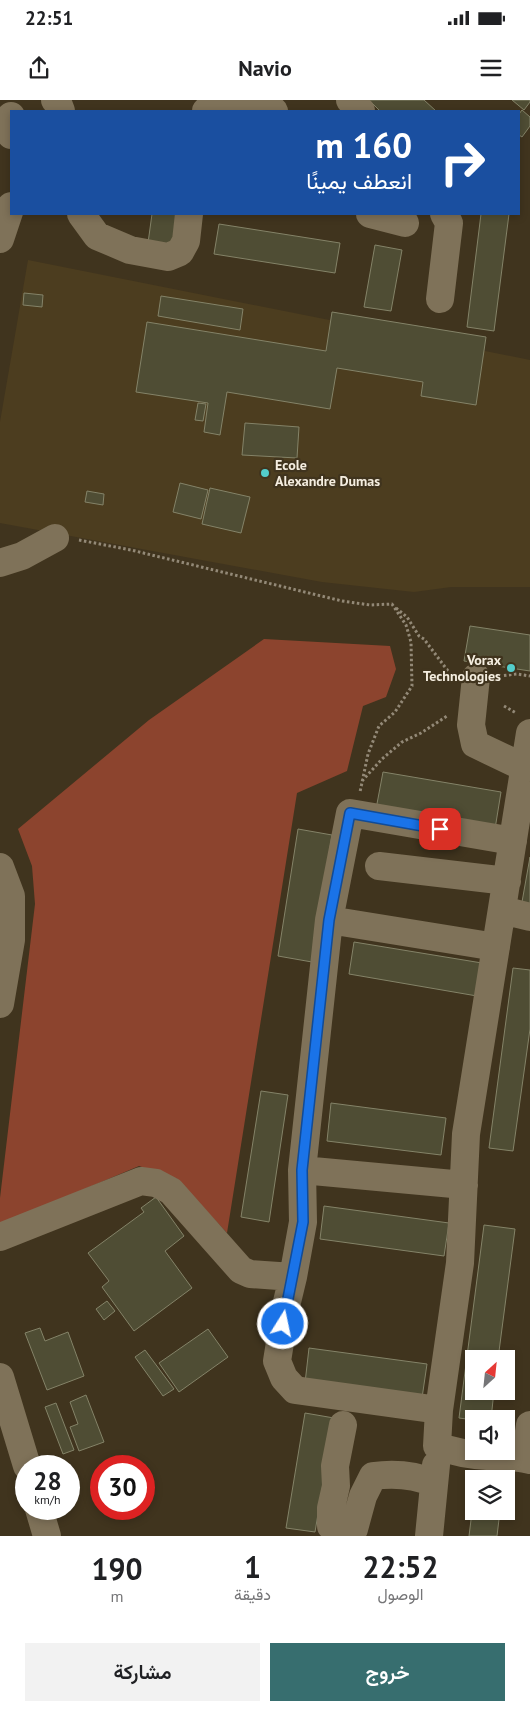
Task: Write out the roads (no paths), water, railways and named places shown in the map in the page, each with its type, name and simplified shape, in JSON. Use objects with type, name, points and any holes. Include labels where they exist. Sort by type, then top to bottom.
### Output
[{"type":"street","points":[[207,110],[217,100]]},
{"type":"street","points":[[226,100],[262,104],[272,110]]},
{"type":"street","points":[[350,100],[360,110]]},
{"type":"street","points":[[0,239],[10,209]]},
{"type":"street","points":[[82,215],[97,236],[130,250],[168,257],[180,252],[186,241],[189,215]]},
{"type":"street","points":[[374,215],[405,223]]},
{"type":"street","points":[[440,299],[449,223],[445,215]]},
{"type":"street","points":[[0,563],[22,556],[55,538]]},
{"type":"street","points":[[476,677],[471,725],[475,744],[525,768]]},
{"type":"street","points":[[443,1536],[445,1449],[439,1410],[460,1263],[466,1134],[525,768],[523,724]]},
{"type":"street","points":[[439,1410],[295,1390],[284,1378],[278,1361],[286,1306],[303,1222],[302,1170],[329,920],[350,813],[513,841]]},
{"type":"street","points":[[379,866],[507,881]]},
{"type":"street","points":[[0,867],[11,896],[11,940],[0,1004]]},
{"type":"street","points":[[502,910],[530,918]]},
{"type":"street","points":[[329,920],[496,947]]},
{"type":"street","points":[[302,1170],[464,1184]]},
{"type":"street","points":[[0,1238],[141,1181],[156,1183],[171,1191],[241,1270],[250,1274],[293,1277]]},
{"type":"street","points":[[0,1377],[23,1455]]},
{"type":"street","points":[[445,1449],[484,1456],[527,1459],[530,1425]]},
{"type":"street","points":[[343,1426],[335,1466],[336,1486],[331,1508],[331,1526],[339,1530],[354,1529],[362,1496],[373,1476],[391,1474],[404,1477],[420,1477],[434,1483]]},
{"type":"street","points":[[429,1536],[434,1483],[445,1449]]},
{"type":"street","points":[[42,1520],[47,1536]]},
{"type":"place","name":"Ecole Alexandre Dumas","points":[[265,473]]},
{"type":"place","name":"Vorax Technologies","points":[[511,668]]}]
